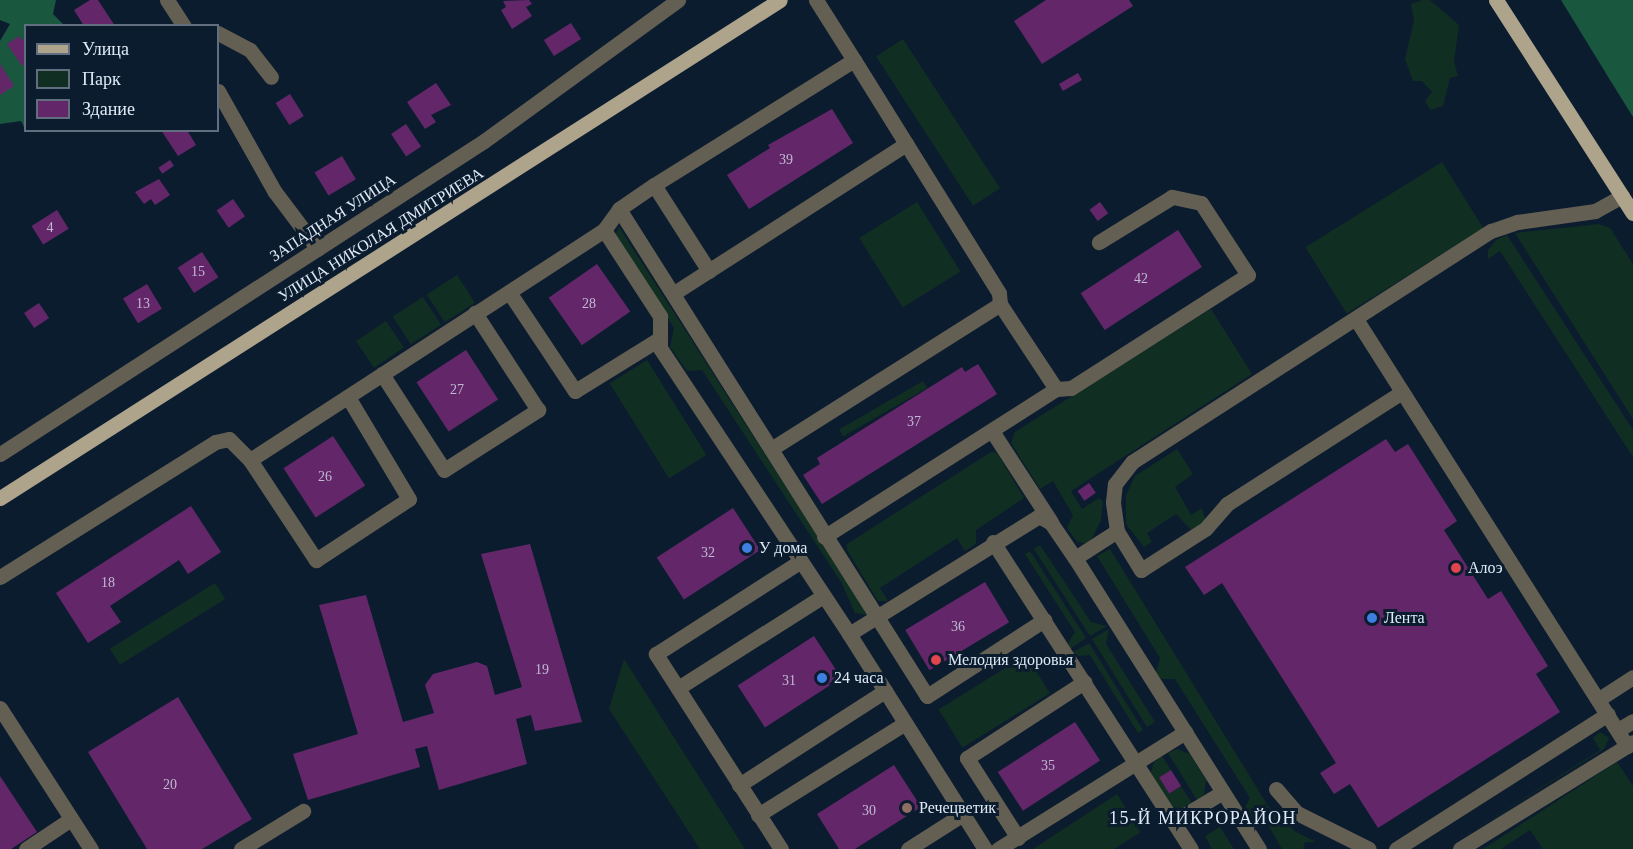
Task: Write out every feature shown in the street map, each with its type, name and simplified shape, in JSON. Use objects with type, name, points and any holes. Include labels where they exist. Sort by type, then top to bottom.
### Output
[{"type":"main road","name":"УЛИЦА НИКОЛАЯ ДМИТРИЕВА","points":[[0,498],[780,0]]},
{"type":"main road","points":[[1496,0],[1633,213]]},
{"type":"street","points":[[167,0],[183,24]]},
{"type":"street","name":"ЗАПАДНАЯ УЛИЦА","points":[[0,454],[484,141],[678,0]]},
{"type":"street","points":[[816,0],[999,293],[1000,304],[1056,389]]},
{"type":"street","points":[[219,34],[250,50],[271,77]]},
{"type":"street","points":[[250,460],[604,230],[620,210],[654,185],[854,60]]},
{"type":"street","points":[[219,93],[275,192],[318,249]]},
{"type":"street","points":[[674,293],[906,144]]},
{"type":"street","points":[[654,185],[709,271]]},
{"type":"street","points":[[1402,392],[1227,504],[1205,529],[1141,570],[1117,531],[1113,502],[1115,484],[1132,462],[1469,245],[1505,225],[1595,211],[1622,196]]},
{"type":"street","points":[[824,537],[1056,389],[1071,388],[1248,275],[1201,203],[1172,197],[1099,242]]},
{"type":"street","points":[[620,210],[674,293],[824,537],[927,696],[1044,621]]},
{"type":"street","points":[[604,230],[652,300],[660,316],[660,348],[849,634],[985,849]]},
{"type":"street","points":[[509,292],[575,391],[659,334]]},
{"type":"street","points":[[771,449],[1000,304]]},
{"type":"street","points":[[382,375],[444,470],[538,410],[475,313]]},
{"type":"street","points":[[1356,319],[1599,699],[1625,746],[1460,849]]},
{"type":"street","points":[[0,577],[215,442],[229,439],[250,460],[316,560],[409,499],[348,397]]},
{"type":"street","points":[[992,431],[1259,849]]},
{"type":"street","points":[[849,634],[1034,516],[1052,523]]},
{"type":"street","points":[[1075,558],[1117,531]]},
{"type":"street","points":[[993,542],[1191,849]]},
{"type":"street","points":[[781,849],[656,654],[801,561]]},
{"type":"street","points":[[678,688],[824,596]]},
{"type":"street","points":[[1599,699],[1633,677]]},
{"type":"street","points":[[1018,838],[967,758],[1084,682]]},
{"type":"street","points":[[739,785],[885,691]]},
{"type":"street","points":[[0,708],[91,849]]},
{"type":"street","points":[[1396,849],[1608,714]]},
{"type":"street","points":[[1618,730],[1633,721]]},
{"type":"street","points":[[758,815],[905,723]]},
{"type":"street","points":[[998,849],[1185,732]]},
{"type":"street","points":[[1276,789],[1297,813],[1369,849]]},
{"type":"street","points":[[1173,822],[1223,792]]},
{"type":"street","points":[[241,849],[303,811]]},
{"type":"street","points":[[908,849],[963,814]]},
{"type":"street","points":[[26,849],[71,819]]},
{"type":"green space","points":[[0,0],[56,0],[53,14],[63,24],[24,24],[24,127],[21,121],[0,124],[0,41],[10,24],[0,20]]},
{"type":"green space","points":[[1430,0],[1459,25],[1454,62],[1458,76],[1450,78],[1443,106],[1430,110],[1425,101],[1432,92],[1422,81],[1413,81],[1405,59],[1414,21],[1411,4]]},
{"type":"green space","points":[[1561,0],[1633,0],[1633,117],[1610,80]]},
{"type":"green space","points":[[903,39],[1000,188],[973,206],[876,56]]},
{"type":"green space","points":[[1442,162],[1483,228],[1347,313],[1305,247]]},
{"type":"green space","points":[[917,202],[960,272],[903,308],[859,238]]},
{"type":"green space","points":[[1599,224],[1610,228],[1633,264],[1633,419],[1515,233]]},
{"type":"green space","points":[[619,227],[868,615],[855,613],[841,582],[702,370],[687,371],[670,347],[674,328],[615,236]]},
{"type":"green space","points":[[1507,235],[1633,430],[1633,457],[1500,251],[1488,259],[1488,250],[1496,240]]},
{"type":"green space","points":[[457,275],[475,303],[445,322],[427,295]]},
{"type":"green space","points":[[423,297],[441,325],[411,344],[393,317]]},
{"type":"green space","points":[[1211,309],[1252,374],[1071,491],[1082,509],[1099,498],[1103,501],[1101,520],[1089,544],[1077,542],[1067,528],[1073,515],[1053,481],[1040,489],[1011,443],[1015,432]]},
{"type":"green space","points":[[386,321],[404,348],[374,368],[356,341]]},
{"type":"green space","points":[[647,360],[706,455],[669,478],[610,383]]},
{"type":"green space","points":[[923,381],[927,388],[843,436],[839,430]]},
{"type":"green space","points":[[1177,449],[1193,474],[1175,487],[1191,515],[1202,508],[1206,523],[1191,530],[1176,514],[1147,533],[1152,542],[1144,547],[1126,524],[1126,495],[1135,476]]},
{"type":"green space","points":[[991,452],[997,453],[1024,498],[976,530],[976,544],[965,551],[957,538],[880,588],[888,601],[878,601],[847,550],[847,544]]},
{"type":"green space","points":[[1040,545],[1091,622],[1107,626],[1090,636],[1034,549]]},
{"type":"green space","points":[[1110,549],[1268,806],[1296,832],[1316,842],[1305,842],[1303,849],[1282,849],[1265,820],[1252,820],[1246,816],[1244,809],[1250,798],[1175,679],[1161,679],[1156,673],[1160,658],[1097,556]]},
{"type":"green space","points":[[1030,551],[1086,638],[1070,649],[1068,643],[1075,632],[1025,554]]},
{"type":"green space","points":[[215,583],[225,599],[120,665],[110,649]]},
{"type":"green space","points":[[1109,629],[1106,644],[1155,722],[1147,727],[1092,639]]},
{"type":"green space","points":[[1089,643],[1143,730],[1138,733],[1090,655],[1079,656],[1073,652]]},
{"type":"green space","points":[[1026,655],[1050,693],[962,748],[939,710]]},
{"type":"green space","points":[[624,659],[745,849],[700,849],[609,709]]},
{"type":"green space","points":[[1600,732],[1609,738],[1604,749],[1444,849],[1600,750],[1593,738]]},
{"type":"green space","points":[[1177,749],[1190,754],[1206,780],[1204,795],[1197,800],[1168,753]]},
{"type":"green space","points":[[1162,756],[1171,770],[1160,778],[1170,793],[1181,786],[1192,803],[1184,808],[1170,807],[1150,775],[1154,762]]},
{"type":"green space","points":[[1617,762],[1633,786],[1633,849],[1543,849],[1530,830],[1501,849],[1483,849]]},
{"type":"green space","points":[[1117,794],[1141,832],[1114,849],[1033,849]]},
{"type":"green space","points":[[1220,827],[1234,849],[1212,849],[1205,836]]},
{"type":"building","points":[[90,0],[98,0],[114,24],[83,24],[74,10]]},
{"type":"building","points":[[529,0],[532,4],[526,7],[532,16],[512,29],[501,10],[506,7],[503,1]]},
{"type":"building","points":[[1046,0],[1129,0],[1133,6],[1042,64],[1014,21]]},
{"type":"building","points":[[571,23],[581,39],[554,56],[544,40]]},
{"type":"building","points":[[19,36],[21,40],[24,38],[24,64],[22,66],[7,44]]},
{"type":"building","points":[[0,64],[14,86],[0,95]]},
{"type":"building","points":[[1078,73],[1082,80],[1063,91],[1059,84]]},
{"type":"building","points":[[436,83],[451,105],[431,115],[436,122],[425,129],[407,102]]},
{"type":"building","points":[[290,94],[304,116],[289,125],[276,103]]},
{"type":"building","points":[[832,109],[853,143],[749,209],[727,175],[770,148],[768,145]]},
{"type":"building","points":[[406,124],[421,146],[406,156],[391,134]]},
{"type":"building","points":[[162,132],[188,132],[196,145],[178,156]]},
{"type":"building","points":[[342,156],[356,179],[328,196],[315,172]]},
{"type":"building","points":[[170,160],[174,166],[162,174],[158,168]]},
{"type":"building","points":[[159,179],[170,195],[155,205],[151,199],[144,204],[135,192]]},
{"type":"building","points":[[233,199],[245,216],[229,228],[217,210]]},
{"type":"building","points":[[1100,202],[1108,213],[1098,221],[1089,210]]},
{"type":"building","points":[[57,210],[69,229],[43,245],[32,226]]},
{"type":"building","points":[[1178,230],[1202,267],[1105,330],[1081,293]]},
{"type":"building","points":[[202,252],[218,277],[194,293],[178,268]]},
{"type":"building","points":[[597,264],[630,312],[582,345],[549,298]]},
{"type":"building","points":[[147,284],[162,309],[138,323],[123,298]]},
{"type":"building","points":[[39,303],[49,318],[34,328],[24,313]]},
{"type":"building","points":[[466,350],[498,399],[449,432],[417,382]]},
{"type":"building","points":[[978,364],[997,394],[822,504],[803,475],[820,464],[817,458],[962,367],[965,372]]},
{"type":"building","points":[[333,436],[365,485],[316,518],[284,468]]},
{"type":"building","name":"Лента","points":[[1386,439],[1395,452],[1408,444],[1457,521],[1444,530],[1488,599],[1501,591],[1548,666],[1536,674],[1560,712],[1378,828],[1350,784],[1334,794],[1320,773],[1336,763],[1222,583],[1204,595],[1185,567]]},
{"type":"building","points":[[1089,483],[1096,493],[1084,501],[1078,491]]},
{"type":"building","points":[[191,506],[221,552],[188,574],[179,560],[110,606],[121,622],[88,643],[56,593]]},
{"type":"building","points":[[733,508],[760,550],[684,599],[657,558]]},
{"type":"building","points":[[530,544],[582,722],[535,731],[531,715],[516,719],[527,764],[439,790],[427,746],[415,749],[420,767],[308,800],[293,754],[358,734],[319,605],[366,595],[403,722],[434,713],[425,685],[433,674],[477,662],[487,666],[495,695],[522,687],[481,554]]},
{"type":"building","points":[[985,582],[1009,622],[929,670],[905,630]]},
{"type":"building","points":[[814,636],[841,678],[765,727],[738,686]]},
{"type":"building","points":[[178,697],[252,819],[202,849],[147,849],[88,752]]},
{"type":"building","points":[[1075,722],[1100,761],[1023,811],[998,772]]},
{"type":"building","points":[[894,765],[921,807],[855,849],[839,849],[817,814]]},
{"type":"building","points":[[1171,770],[1181,786],[1169,794],[1159,777]]},
{"type":"building","points":[[0,776],[37,832],[11,849],[0,849]]},
{"type":"place","name":"У дома","points":[[747,548]]},
{"type":"place","name":"Алоэ","points":[[1456,568]]},
{"type":"place","name":"Лента","points":[[1372,618]]},
{"type":"place","name":"Мелодия здоровья","points":[[936,660]]},
{"type":"place","name":"24 часа","points":[[822,678]]},
{"type":"place","name":"Речецветик","points":[[907,808]]},
{"type":"district","name":"15-Й МИКРОРАЙОН","points":[[1203,818]]}]
